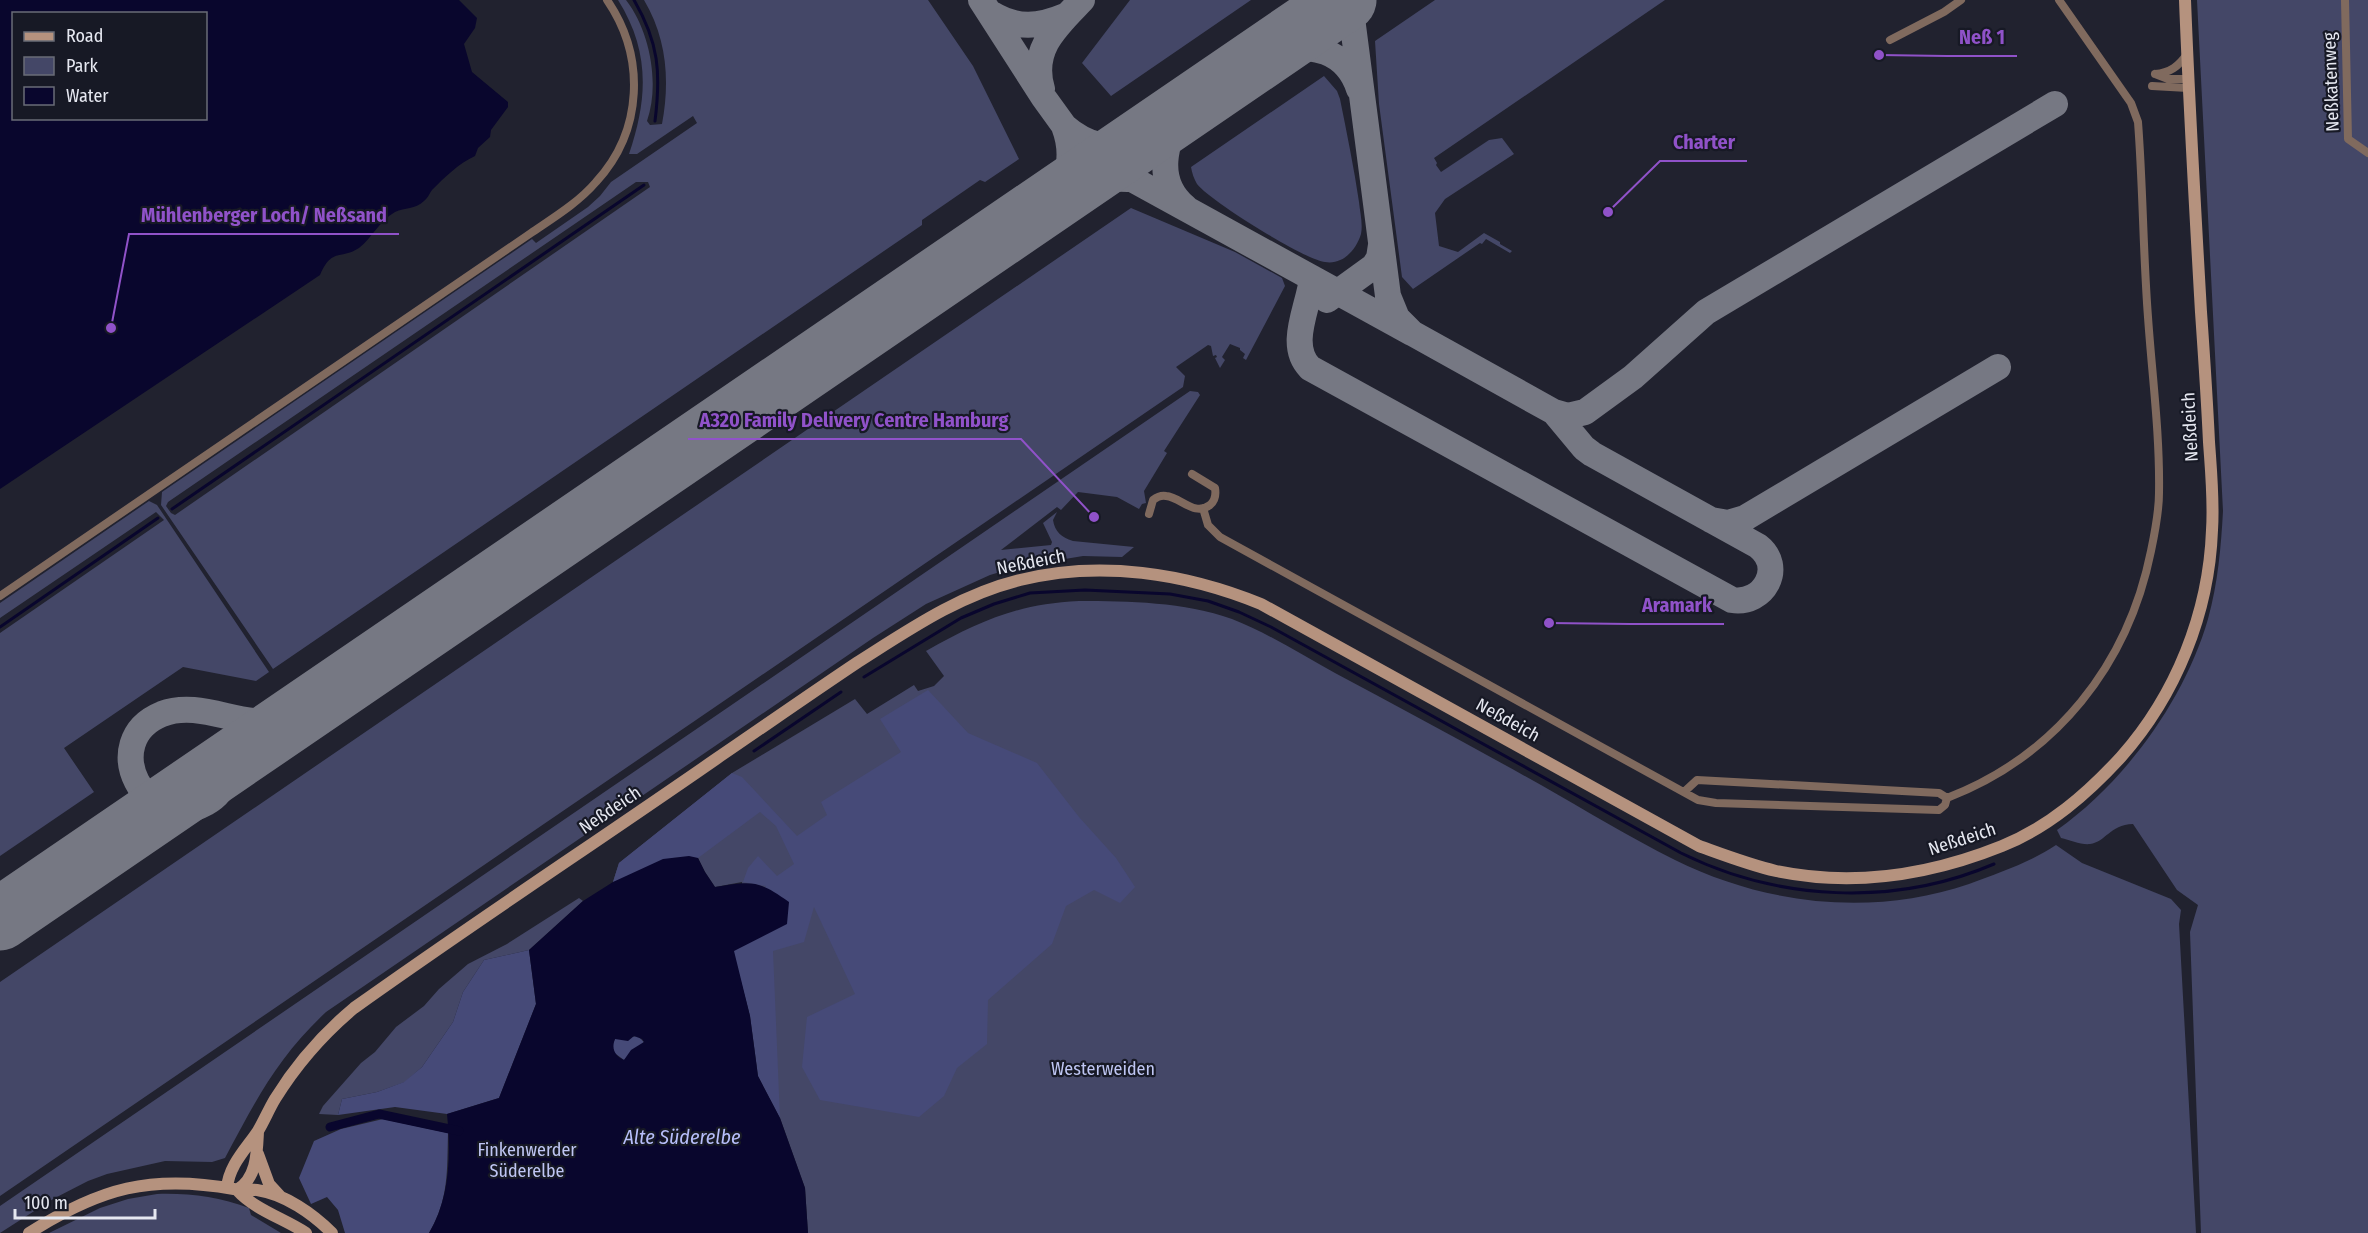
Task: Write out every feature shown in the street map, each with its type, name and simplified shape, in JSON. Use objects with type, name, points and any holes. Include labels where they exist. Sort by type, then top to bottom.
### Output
[{"type":"street","points":[[0,596],[566,209],[595,184],[611,163],[624,140],[633,111],[635,91],[633,61],[627,39],[607,0]]},
{"type":"street","points":[[1890,40],[1944,12],[1961,0]]},
{"type":"street","points":[[1947,798],[1997,775],[2031,751],[2064,720],[2088,692],[2124,637],[2147,568],[2155,529],[2159,494],[2157,442],[2138,122],[2131,103],[2059,0]]},
{"type":"street","name":"Neßdeich","points":[[258,1131],[257,1153],[250,1178],[232,1189],[229,1178],[243,1148],[258,1131],[285,1084],[338,1021],[372,995],[924,619],[980,592],[1038,576],[1094,571],[1125,572],[1170,576],[1232,592],[1260,604],[1699,846],[1759,866],[1803,875],[1879,878],[1958,862],[2026,834],[2066,808],[2088,790],[2125,752],[2153,716],[2181,665],[2198,618],[2206,585],[2212,531],[2212,502],[2185,0]]},
{"type":"street","name":"Neßkatenweg","points":[[2344,0],[2348,139],[2368,153]]},
{"type":"street","points":[[2187,54],[2175,68],[2155,74],[2188,84]]},
{"type":"street","points":[[2152,86],[2188,84]]},
{"type":"street","points":[[1149,514],[1153,500],[1162,496],[1172,497],[1192,508],[1203,508],[1213,503],[1215,488],[1192,474]]},
{"type":"street","points":[[1203,508],[1208,525],[1220,537],[1698,800],[1716,803],[1940,810],[1945,806],[1947,798]]},
{"type":"street","points":[[1684,792],[1697,780],[1939,793],[1947,798]]},
{"type":"street","points":[[257,1153],[269,1184],[275,1192],[332,1233]]},
{"type":"street","points":[[29,1233],[80,1204],[126,1188],[177,1182],[260,1190],[286,1200]]},
{"type":"street","points":[[232,1189],[248,1202],[288,1221],[306,1233]]},
{"type":"green space","points":[[618,0],[626,0],[647,42],[653,91],[647,121],[650,125],[662,124],[666,76],[658,30],[644,0],[928,0],[973,66],[1019,159],[985,182],[980,180],[922,220],[922,225],[273,669],[161,505],[162,492],[532,239],[536,243],[588,207],[611,182],[697,123],[693,116],[637,154],[629,154],[640,113],[643,75],[641,56],[628,19]],"holes":[[[636,182],[648,182],[650,187],[175,515],[166,506],[168,502]]]},
{"type":"green space","points":[[1130,0],[1251,0],[1111,96],[1082,63]]},
{"type":"green space","points":[[1435,0],[1665,0],[1434,158],[1441,172],[1489,140],[1502,138],[1514,154],[1445,199],[1435,213],[1439,246],[1458,252],[1484,233],[1512,251],[1510,253],[1486,239],[1482,244],[1480,243],[1413,289],[1402,277],[1379,104],[1375,41]]},
{"type":"green space","points":[[2197,0],[2368,0],[2368,1233],[2201,1233],[2190,932],[2198,905],[2177,890],[2133,824],[2118,827],[2090,844],[2061,838],[2057,830],[2106,788],[2129,763],[2168,708],[2198,649],[2208,619],[2217,578],[2223,511]]},
{"type":"green space","points":[[1324,76],[1337,91],[1340,99],[1362,222],[1361,234],[1356,246],[1343,259],[1332,262],[1314,259],[1238,216],[1197,184],[1191,167]]},
{"type":"green space","points":[[1131,208],[1235,252],[1282,278],[1285,286],[1246,360],[1240,348],[1230,344],[1222,357],[1225,360],[1220,368],[1215,358],[1216,355],[1213,356],[1211,346],[1208,345],[1176,367],[1185,376],[1183,387],[0,1196],[0,982]]},
{"type":"green space","points":[[1190,391],[1198,392],[1200,395],[1164,451],[1167,453],[1144,491],[1146,503],[1142,504],[1139,509],[1117,497],[1078,492],[1061,510],[1057,507],[1001,550],[1051,545],[1052,542],[1043,523],[1057,512],[1053,520],[1055,528],[1062,536],[1073,541],[1134,547],[1122,557],[1083,556],[1017,567],[990,575],[926,604],[326,1012],[294,1046],[269,1080],[225,1158],[212,1162],[165,1161],[107,1174],[53,1199],[0,1233],[0,1206]]},
{"type":"green space","points":[[149,501],[157,505],[269,672],[256,681],[183,667],[64,748],[94,792],[0,856],[0,633],[164,520],[156,512],[0,618],[0,603]]},
{"type":"green space","name":"Westerweiden","points":[[1079,601],[1137,602],[1176,606],[1232,619],[1272,637],[1675,860],[1746,887],[1782,896],[1820,901],[1857,903],[1895,900],[1932,894],[1969,884],[2002,872],[2056,845],[2082,863],[2171,899],[2181,910],[2179,924],[2196,1233],[808,1233],[805,1188],[780,1118],[758,1076],[742,882],[715,887],[698,858],[613,882],[619,863],[732,773],[855,699],[867,714],[914,685],[918,691],[934,686],[944,676],[926,651],[964,631],[1018,610]]},
{"type":"green space","points":[[579,898],[583,901],[529,950],[484,960],[463,992],[453,1022],[422,1067],[405,1082],[377,1092],[342,1099],[338,1115],[319,1114],[323,1106],[361,1063],[375,1052],[396,1027],[424,1006],[439,989],[468,964],[507,944]]},
{"type":"green space","points":[[157,1194],[204,1196],[238,1204],[249,1208],[251,1215],[281,1233],[49,1233],[100,1208],[128,1199]]},
{"type":"shaded area","points":[[928,690],[968,733],[1037,763],[1079,817],[1116,858],[1135,887],[1120,903],[1094,890],[1066,906],[1052,944],[988,1000],[987,1044],[957,1068],[944,1096],[919,1117],[820,1100],[802,1067],[807,1017],[855,994],[814,907],[804,942],[773,951],[780,1118],[758,1076],[750,1016],[733,951],[766,886],[743,882],[748,868],[758,856],[777,876],[794,864],[776,826],[760,812],[698,858],[665,860],[613,882],[619,863],[732,773],[742,777],[797,836],[827,815],[821,802],[901,752],[880,719]]},
{"type":"shaded area","points":[[529,950],[536,1004],[499,1098],[447,1114],[395,1107],[338,1115],[342,1099],[377,1092],[404,1082],[422,1067],[453,1022],[463,992],[484,960]]},
{"type":"shaded area","points":[[638,1036],[644,1042],[624,1060],[613,1052],[612,1045],[615,1039]]},
{"type":"shaded area","points":[[383,1119],[448,1133],[444,1196],[429,1233],[345,1233],[338,1210],[327,1197],[311,1204],[299,1178],[314,1141],[341,1129]]},
{"type":"water","points":[[0,0],[459,0],[477,18],[475,28],[464,44],[472,72],[508,102],[508,107],[491,130],[490,137],[478,148],[475,156],[447,176],[432,190],[427,199],[421,204],[399,210],[389,216],[359,248],[333,257],[324,266],[320,275],[0,489]]},
{"type":"water","name":"Alte Süderelbe","points":[[689,856],[698,858],[715,887],[755,884],[789,902],[787,924],[734,951],[750,1016],[758,1076],[780,1118],[805,1188],[808,1233],[429,1233],[445,1191],[449,1160],[447,1114],[499,1098],[536,1004],[529,950],[583,901],[613,882],[663,859]],"holes":[[[634,1036],[644,1042],[631,1050],[624,1060],[615,1052],[613,1046],[615,1039],[628,1041]]]},
{"type":"waterway","points":[[634,0],[649,30],[656,59],[658,88],[655,121]]},
{"type":"waterway","points":[[172,509],[644,185]]},
{"type":"waterway","points":[[0,627],[158,518]]},
{"type":"waterway","points":[[864,677],[961,618],[994,604],[1030,593],[1085,590],[1170,594],[1208,601],[1271,627],[1681,853],[1718,869],[1757,881],[1796,889],[1836,893],[1877,892],[1917,887],[1956,878],[1994,864]]},
{"type":"waterway","points":[[754,751],[841,692]]},
{"type":"waterway","points":[[330,1127],[379,1114],[459,1131]]},
{"type":"taxiway","points":[[981,0],[1044,98],[1083,152],[1412,333],[1397,318],[1388,296],[1352,18],[1357,0]]},
{"type":"taxiway","points":[[1042,89],[1039,75],[1043,50],[1055,29],[1082,0]]},
{"type":"taxiway","points":[[992,14],[1010,22],[1028,25],[1065,16]]},
{"type":"taxiway","points":[[1275,47],[1302,47],[1326,52],[1346,65],[1359,89]]},
{"type":"taxiway","points":[[1554,412],[1568,416],[1585,412],[1633,377],[1706,312],[2055,104]]},
{"type":"taxiway","points":[[1181,112],[1167,148],[1165,161],[1169,185],[1185,207]]},
{"type":"taxiway","points":[[1050,201],[1062,184],[1069,166],[1069,146],[1064,126],[1081,138],[1099,145],[1118,146],[1138,142]]},
{"type":"taxiway","points":[[1078,183],[1097,178],[1128,179]]},
{"type":"taxiway","points":[[1327,300],[1374,266],[1379,258],[1381,245]]},
{"type":"taxiway","points":[[1312,278],[1300,337],[1303,359],[1310,368],[1732,600],[1753,597],[1767,583],[1770,564],[1758,546],[1592,454],[1584,448],[1554,412],[1412,333]]},
{"type":"taxiway","points":[[1711,520],[1728,523],[1745,518],[1998,367]]},
{"type":"taxiway","points":[[263,740],[241,758],[222,789],[212,799],[184,810],[165,807],[148,797],[137,781],[131,763],[133,744],[142,727],[162,714],[175,711],[201,711],[265,722],[279,721],[301,714]]},
{"type":"runway","points":[[0,919],[1345,0]]},
{"type":"place","name":"Neß 1","points":[[1879,55]]},
{"type":"place","name":"Charter","points":[[1608,212]]},
{"type":"place","name":"Mühlenberger Loch/ Neßsand","points":[[111,328]]},
{"type":"place","name":"A320 Family Delivery Centre Hamburg","points":[[1094,517]]},
{"type":"place","name":"Aramark","points":[[1549,623]]},
{"type":"park label","name":"Finkenwerder Süderelbe","points":[[527,1160]]}]
